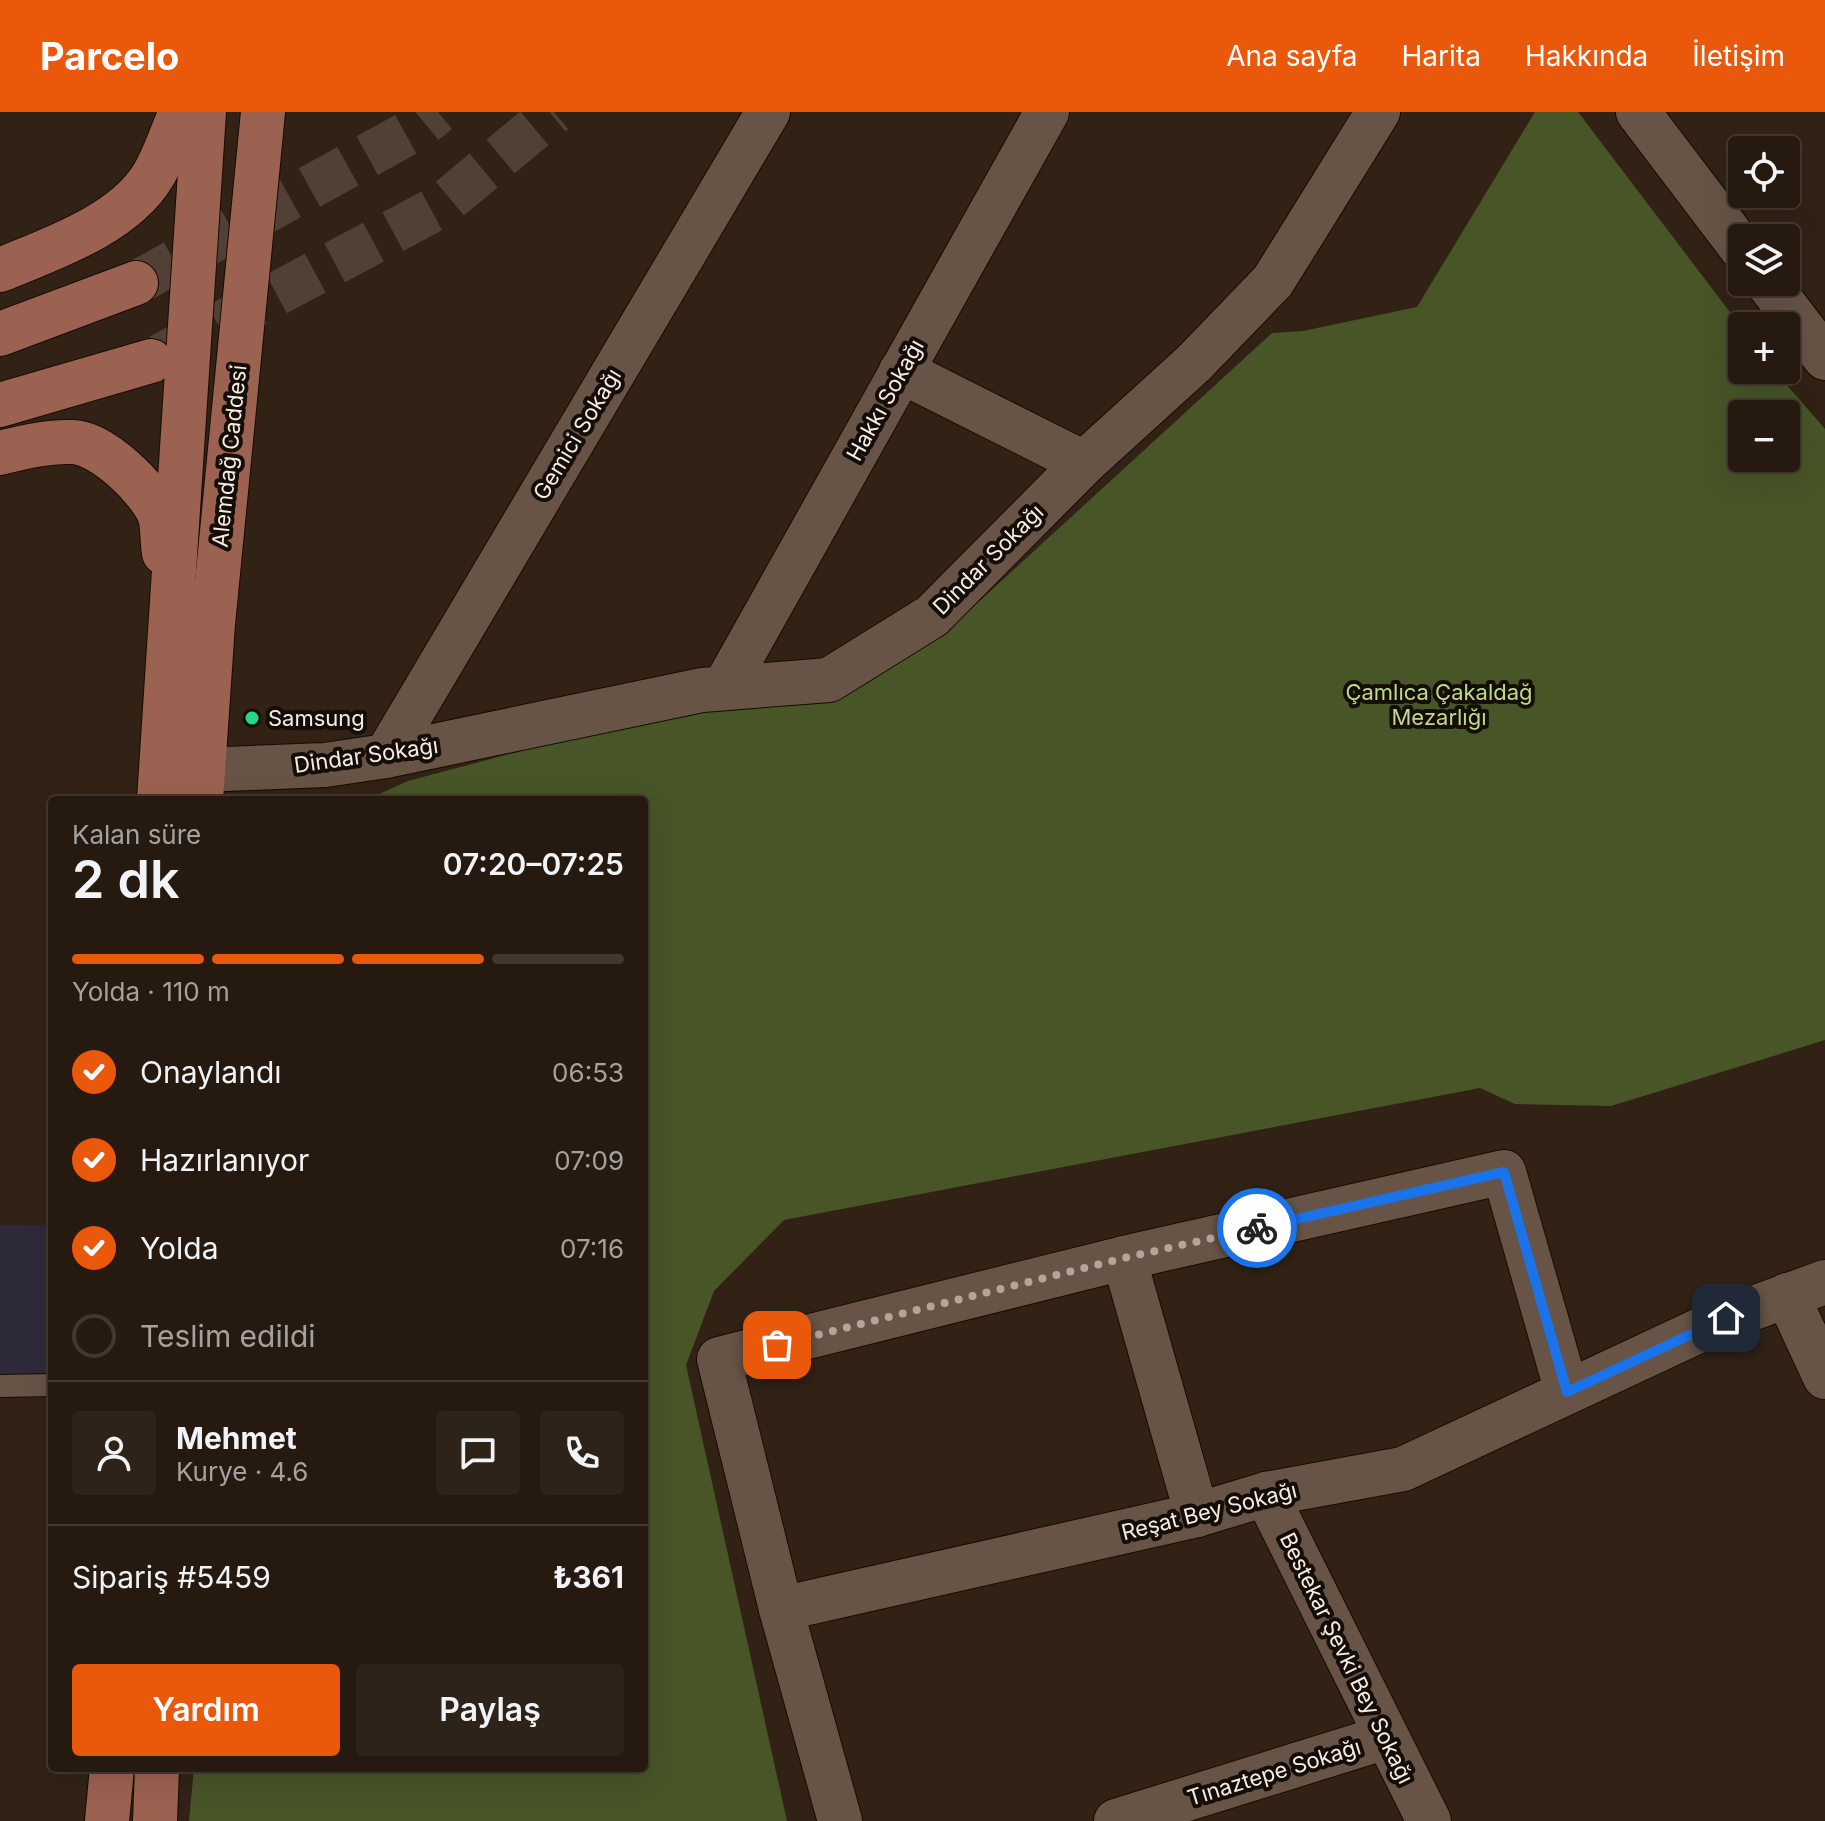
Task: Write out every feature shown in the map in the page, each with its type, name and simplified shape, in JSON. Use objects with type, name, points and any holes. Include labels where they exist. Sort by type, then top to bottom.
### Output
[{"type":"main road","points":[[0,270],[66,243],[122,211],[154,176],[181,112]]},
{"type":"main road","name":"Alemdağ Caddesi","points":[[159,796],[204,112]]},
{"type":"main road","name":"Alemdağ Caddesi","points":[[201,785],[213,624],[263,112]]},
{"type":"main road","points":[[0,334],[136,283]]},
{"type":"main road","points":[[0,405],[151,361]]},
{"type":"main road","points":[[0,453],[35,444],[77,442],[106,455],[129,472],[159,515],[171,615]]},
{"type":"main road","points":[[107,1821],[112,1772]]},
{"type":"main road","points":[[155,1821],[157,1772]]},
{"type":"street","name":"Gemici Sokağı","points":[[386,756],[768,112]]},
{"type":"street","name":"Hakkı Sokağı","points":[[724,688],[1047,112]]},
{"type":"street","name":"Dindar Sokağı","points":[[201,785],[386,756],[702,690],[829,680],[932,616],[1084,463],[1194,363],[1273,281],[1378,112]]},
{"type":"street","points":[[1638,112],[1728,231]]},
{"type":"street","points":[[1778,296],[1825,358]]},
{"type":"street","points":[[901,371],[1084,463]]},
{"type":"street","points":[[840,1821],[781,1609],[719,1359],[1124,1258],[1504,1172],[1567,1392]]},
{"type":"street","points":[[1124,1258],[1197,1515]]},
{"type":"street","points":[[1806,1289],[1825,1377]]},
{"type":"street","name":"Reşat Bey Sokağı","points":[[781,1609],[1197,1515],[1266,1494],[1403,1469],[1726,1318],[1806,1289]]},
{"type":"street","name":"Bestekar Şevki Bey Sokağı","points":[[1266,1494],[1429,1821]]},
{"type":"street","name":"Tınaztepe Sokağı","points":[[1116,1821],[1386,1737]]},
{"type":"lane","points":[[0,1386],[48,1385]]},
{"type":"shaded area","points":[[0,1225],[48,1225],[48,1373],[0,1375]]},
{"type":"green space","name":"Çamlıca Çakaldağ Mezarlığı","points":[[1535,112],[1578,112],[1730,312],[1728,384],[1786,384],[1800,400],[1728,400],[1728,472],[1800,472],[1800,400],[1825,429],[1825,1040],[1611,1106],[1515,1104],[1480,1088],[784,1220],[714,1291],[686,1365],[787,1821],[189,1821],[194,1772],[648,1772],[648,796],[375,796],[408,781],[701,703],[794,705],[864,682],[962,617],[1272,333],[1303,331],[1417,307]]},
{"type":"tunnel","points":[[136,283],[421,126],[438,112]]},
{"type":"tunnel","points":[[160,356],[441,206],[554,112]]},
{"type":"way so far","points":[[777,1345],[1257,1228]]},
{"type":"place","name":"Samsung","points":[[252,718]]},
{"type":"route","points":[[1257,1228],[1504,1172],[1567,1392],[1726,1318]]}]
